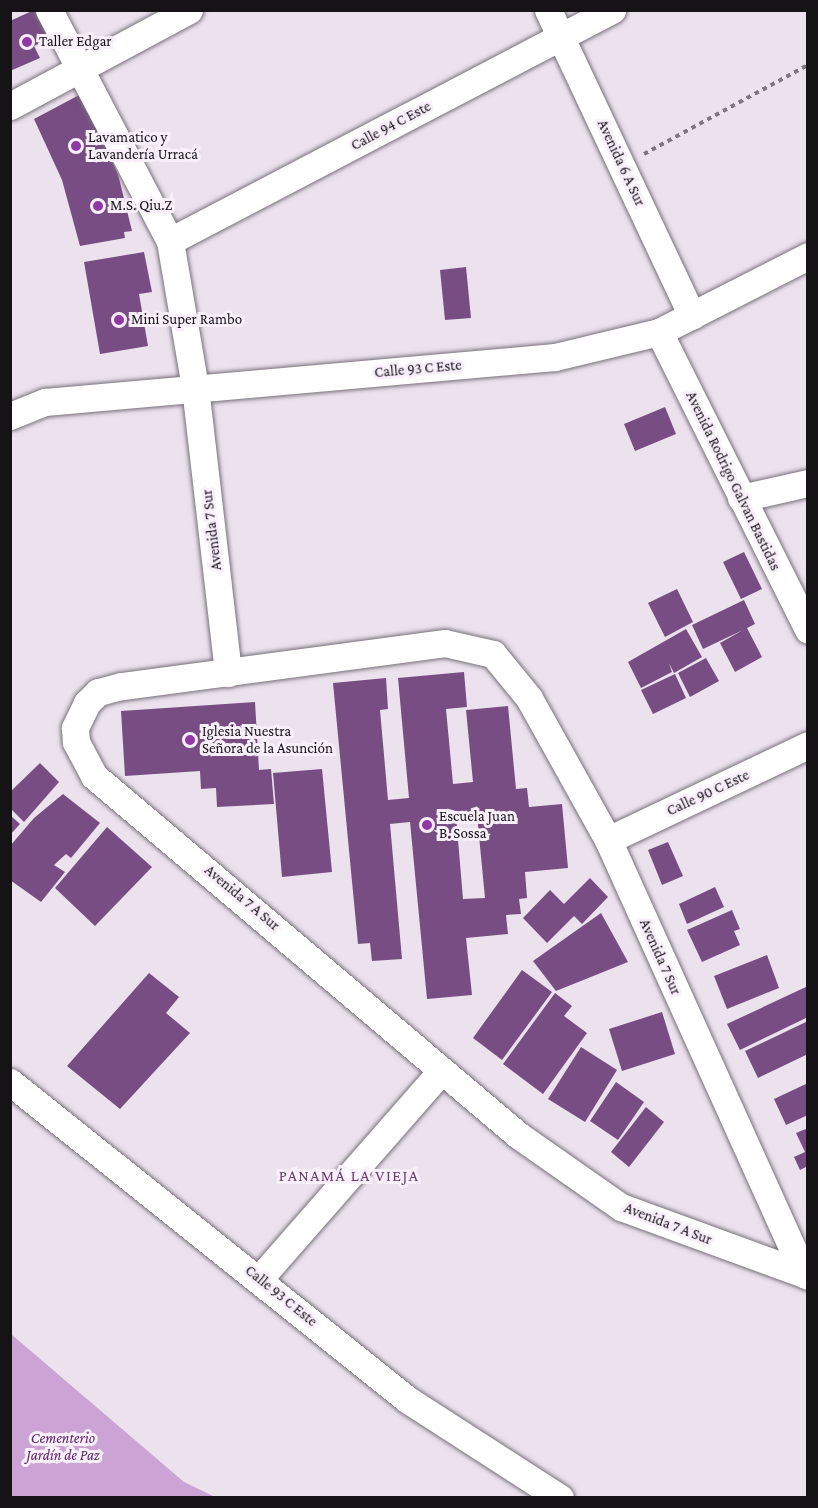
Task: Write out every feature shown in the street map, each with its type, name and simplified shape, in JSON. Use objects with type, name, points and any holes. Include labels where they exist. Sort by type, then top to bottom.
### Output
[{"type":"street","points":[[49,10],[170,241],[195,387]]},
{"type":"street","points":[[10,106],[189,10]]},
{"type":"street","name":"Avenida 6 A Sur","points":[[548,10],[692,316]]},
{"type":"street","name":"Calle 94 C Este","points":[[170,241],[612,10]]},
{"type":"street","name":"Calle 93 C Este","points":[[10,416],[45,402],[555,357],[659,332],[807,256]]},
{"type":"street","name":"Avenida Rodrigo Galvan Bastidas","points":[[659,332],[807,630]]},
{"type":"street","name":"Avenida 7 Sur","points":[[195,387],[228,673]]},
{"type":"street","points":[[741,498],[807,483]]},
{"type":"street","name":"Avenida 7 A Sur","points":[[493,654],[445,642],[98,692],[87,703],[75,728],[82,757],[94,777],[518,1135],[621,1208],[806,1275]]},
{"type":"street","name":"Avenida 7 Sur","points":[[493,654],[529,698],[608,840],[806,1275]]},
{"type":"street","name":"Calle 90 C Este","points":[[608,840],[807,745]]},
{"type":"street","points":[[260,1278],[441,1071]]},
{"type":"street","name":"Calle 93 C Este","points":[[10,1082],[260,1278],[408,1400],[560,1497]]},
{"type":"path","points":[[622,166],[807,64]]},
{"type":"green space","name":"Cementerio Jardín de Paz","points":[[11,1334],[184,1482],[215,1497],[11,1497]]},
{"type":"building","name":"Taller Edgar","points":[[39,10],[51,38],[34,46],[40,58],[10,71],[10,21]]},
{"type":"building","points":[[81,94],[118,174],[132,231],[124,232],[125,238],[80,246],[62,180],[34,119]]},
{"type":"building","name":"Mini Super Rambo","points":[[144,252],[152,292],[139,294],[148,346],[100,354],[84,262]]},
{"type":"building","points":[[466,267],[471,318],[445,320],[440,270]]},
{"type":"building","points":[[665,407],[676,434],[635,451],[624,424]]},
{"type":"building","points":[[744,552],[762,589],[741,599],[723,562]]},
{"type":"building","points":[[677,589],[693,622],[665,637],[648,603]]},
{"type":"building","points":[[744,600],[755,624],[747,628],[762,657],[735,672],[720,643],[743,630],[703,649],[692,625]]},
{"type":"building","points":[[686,629],[702,657],[674,673],[669,663],[672,672],[641,688],[628,662]]},
{"type":"building","points":[[706,658],[719,681],[690,697],[678,673]]},
{"type":"building","points":[[464,672],[467,707],[446,709],[453,784],[473,782],[466,710],[508,706],[516,789],[527,788],[529,807],[562,804],[568,868],[525,872],[527,898],[519,899],[521,914],[506,915],[508,934],[466,938],[472,995],[427,999],[410,822],[390,824],[402,959],[372,961],[370,943],[358,944],[333,683],[386,678],[388,709],[380,710],[388,800],[409,798],[398,678]],"holes":[[[477,815],[485,898],[463,899],[456,816]]]},
{"type":"building","points":[[675,674],[686,698],[653,714],[641,690]]},
{"type":"building","name":"Iglesia Nuestra Señora de la Asunción","points":[[255,702],[259,770],[271,769],[274,804],[217,807],[216,788],[201,789],[200,771],[125,776],[121,711]]},
{"type":"building","points":[[40,763],[59,782],[24,822],[10,808],[10,792]]},
{"type":"building","points":[[322,769],[332,872],[282,877],[273,773]]},
{"type":"building","points":[[63,794],[100,823],[71,858],[66,854],[54,865],[65,872],[41,902],[10,880],[10,846],[34,818]]},
{"type":"building","points":[[10,815],[20,824],[10,835]]},
{"type":"building","points":[[107,827],[152,867],[95,926],[55,888]]},
{"type":"building","points":[[668,842],[683,876],[662,885],[648,850]]},
{"type":"building","points":[[590,878],[608,897],[582,924],[574,916],[547,943],[523,918],[550,890],[564,904]]},
{"type":"building","points":[[715,887],[724,907],[687,924],[679,904]]},
{"type":"building","points":[[732,910],[740,929],[734,931],[740,945],[702,962],[687,930]]},
{"type":"building","points":[[601,913],[628,962],[556,991],[533,961]]},
{"type":"building","points":[[767,955],[779,988],[727,1009],[714,976]]},
{"type":"building","points":[[522,970],[552,992],[502,1060],[473,1038]]},
{"type":"building","points":[[149,973],[179,997],[166,1013],[190,1033],[120,1109],[67,1066]]},
{"type":"building","points":[[808,986],[808,1017],[740,1050],[727,1024]]},
{"type":"building","points":[[555,993],[572,1006],[564,1016],[587,1033],[543,1094],[503,1064]]},
{"type":"building","points":[[662,1012],[675,1054],[622,1071],[609,1029]]},
{"type":"building","points":[[808,1021],[808,1054],[758,1078],[745,1051]]},
{"type":"building","points":[[581,1047],[617,1070],[585,1122],[548,1099]]},
{"type":"building","points":[[616,1082],[644,1102],[618,1140],[590,1121]]},
{"type":"building","points":[[808,1083],[808,1115],[786,1125],[774,1099]]},
{"type":"building","points":[[646,1107],[664,1122],[629,1167],[611,1152]]},
{"type":"building","points":[[808,1128],[808,1166],[800,1170],[794,1157],[805,1152],[796,1133]]},
{"type":"place","name":"Taller Edgar","points":[[27,42]]},
{"type":"place","name":"Lavamatico y Lavandería Urracá","points":[[76,146]]},
{"type":"place","name":"M.S. Qiu.Z","points":[[98,206]]},
{"type":"place","name":"Mini Super Rambo","points":[[119,320]]},
{"type":"place","name":"Iglesia Nuestra Señora de la Asunción","points":[[190,740]]},
{"type":"place","name":"Escuela Juan B. Sossa","points":[[427,825]]},
{"type":"district","name":"PANAMÁ LA VIEJA","points":[[349,1176]]}]
